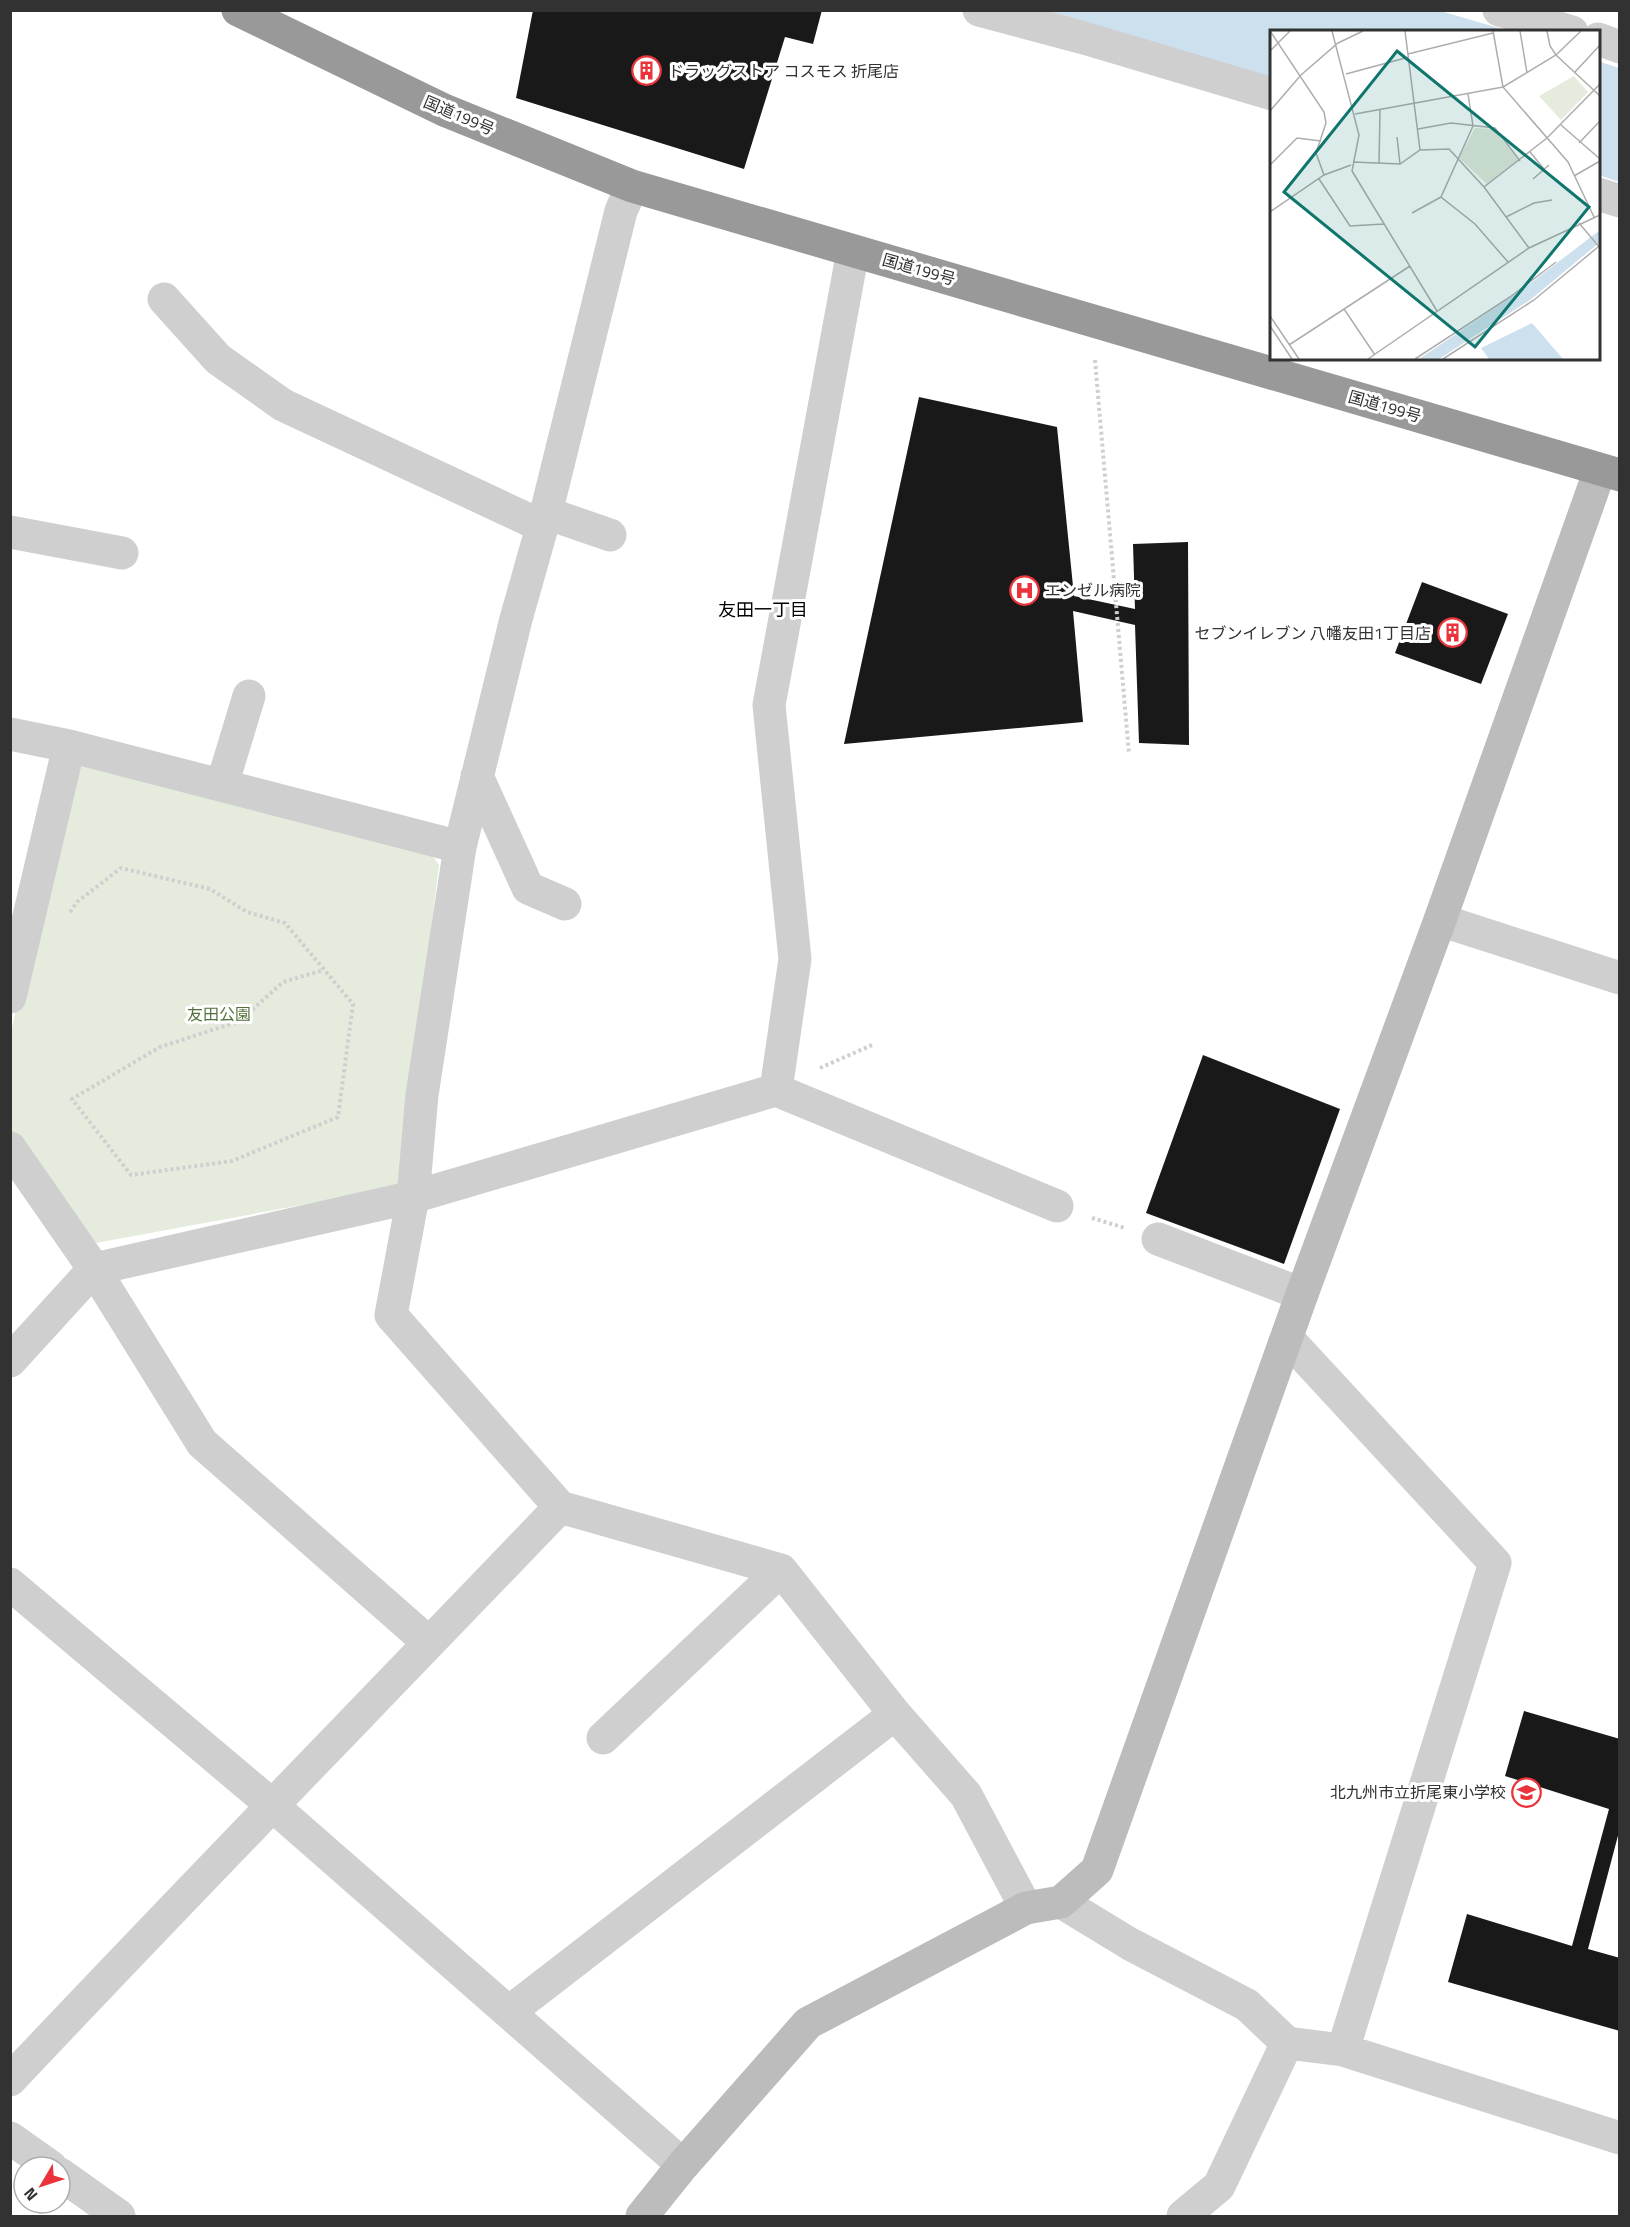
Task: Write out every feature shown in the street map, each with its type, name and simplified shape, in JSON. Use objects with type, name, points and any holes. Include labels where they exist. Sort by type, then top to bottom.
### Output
[{"type":"highway","name":"国道199号","points":[[238,10],[444,110],[632,186],[1610,472]]},
{"type":"street","points":[[979,10],[1084,38],[1270,93]]},
{"type":"street","points":[[1499,10],[1565,30]]},
{"type":"street","points":[[1600,39],[1620,47]]},
{"type":"street","points":[[632,186],[621,211],[460,847],[422,1095],[413,1197],[391,1315],[560,1507],[781,1570],[895,1714],[966,1795],[1026,1908]]},
{"type":"street","points":[[1600,194],[1620,201]]},
{"type":"street","points":[[784,1093],[795,959],[769,705],[853,251]]},
{"type":"street","points":[[164,299],[218,359],[283,405],[544,520],[610,535]]},
{"type":"street","points":[[642,2217],[683,2165],[808,2023],[1026,1908],[1061,1902],[1097,1870],[1302,1294],[1440,920],[1610,472]]},
{"type":"street","points":[[10,532],[122,553]]},
{"type":"street","points":[[222,785],[249,696]]},
{"type":"street","points":[[10,734],[69,746],[460,847]]},
{"type":"street","points":[[10,997],[69,746]]},
{"type":"street","points":[[477,776],[528,888],[565,904]]},
{"type":"street","points":[[1440,920],[1620,978]]},
{"type":"street","points":[[10,1361],[94,1269],[413,1197],[784,1093],[1057,1206]]},
{"type":"street","points":[[10,1148],[94,1269],[202,1443],[429,1643]]},
{"type":"street","points":[[1158,1239],[1302,1294]]},
{"type":"street","points":[[1287,1338],[1495,1563],[1343,2050]]},
{"type":"street","points":[[10,2080],[187,1892],[273,1806],[560,1507]]},
{"type":"street","points":[[603,1738],[781,1570]]},
{"type":"street","points":[[10,1584],[273,1806],[683,2165]]},
{"type":"street","points":[[509,2012],[895,1714]]},
{"type":"street","points":[[1061,1902],[1130,1944],[1247,2005],[1287,2043],[1343,2050],[1620,2138]]},
{"type":"street","points":[[1183,2217],[1219,2186],[1287,2043]]},
{"type":"street","points":[[10,2138],[34,2155]]},
{"type":"street","points":[[72,2183],[119,2217]]},
{"type":"path","points":[[1094,350],[1129,754]]},
{"type":"path","points":[[64,920],[78,902],[121,868],[210,889],[247,912],[285,923],[353,1004],[338,1117],[232,1161],[131,1175],[72,1099],[160,1047],[240,1021],[283,982],[324,970]]},
{"type":"path","points":[[784,1093],[818,1069],[872,1045]]},
{"type":"path","points":[[1057,1206],[1158,1239]]},
{"type":"green space","name":"友田公園","points":[[72,763],[425,845],[439,865],[399,1187],[96,1243],[11,1131],[11,1032]]},
{"type":"water","points":[[1437,10],[1506,30],[1270,30],[1270,79],[1031,11]]},
{"type":"water","points":[[1600,62],[1619,68],[1619,182],[1600,175]]},
{"type":"building","name":"ドラッグストア コスモス 折尾店","points":[[533,10],[822,10],[813,44],[785,37],[744,169],[516,98]]},
{"type":"building","name":"エンゼル病院","points":[[919,397],[1057,427],[1074,596],[1135,609],[1133,544],[1188,542],[1189,745],[1139,743],[1135,625],[1073,611],[1083,722],[844,744]]},
{"type":"building","name":"セブンイレブン 八幡友田1丁目店","points":[[1422,582],[1508,614],[1481,684],[1395,653]]},
{"type":"building","points":[[1203,1055],[1340,1109],[1284,1264],[1146,1213]]},
{"type":"building","points":[[1524,1711],[1620,1739],[1620,1828],[1588,1949],[1620,1958],[1620,2031],[1448,1982],[1467,1914],[1572,1946],[1609,1809],[1505,1776]]},
{"type":"place","name":"ドラッグストア コスモス 折尾店","points":[[647,71]]},
{"type":"place","name":"エンゼル病院","points":[[1024,590]]},
{"type":"place","name":"セブンイレブン 八幡友田1丁目店","points":[[1452,633]]},
{"type":"place","name":"北九州市立折尾東小学校","points":[[1527,1792]]},
{"type":"district","name":"友田一丁目","points":[[763,610]]}]
